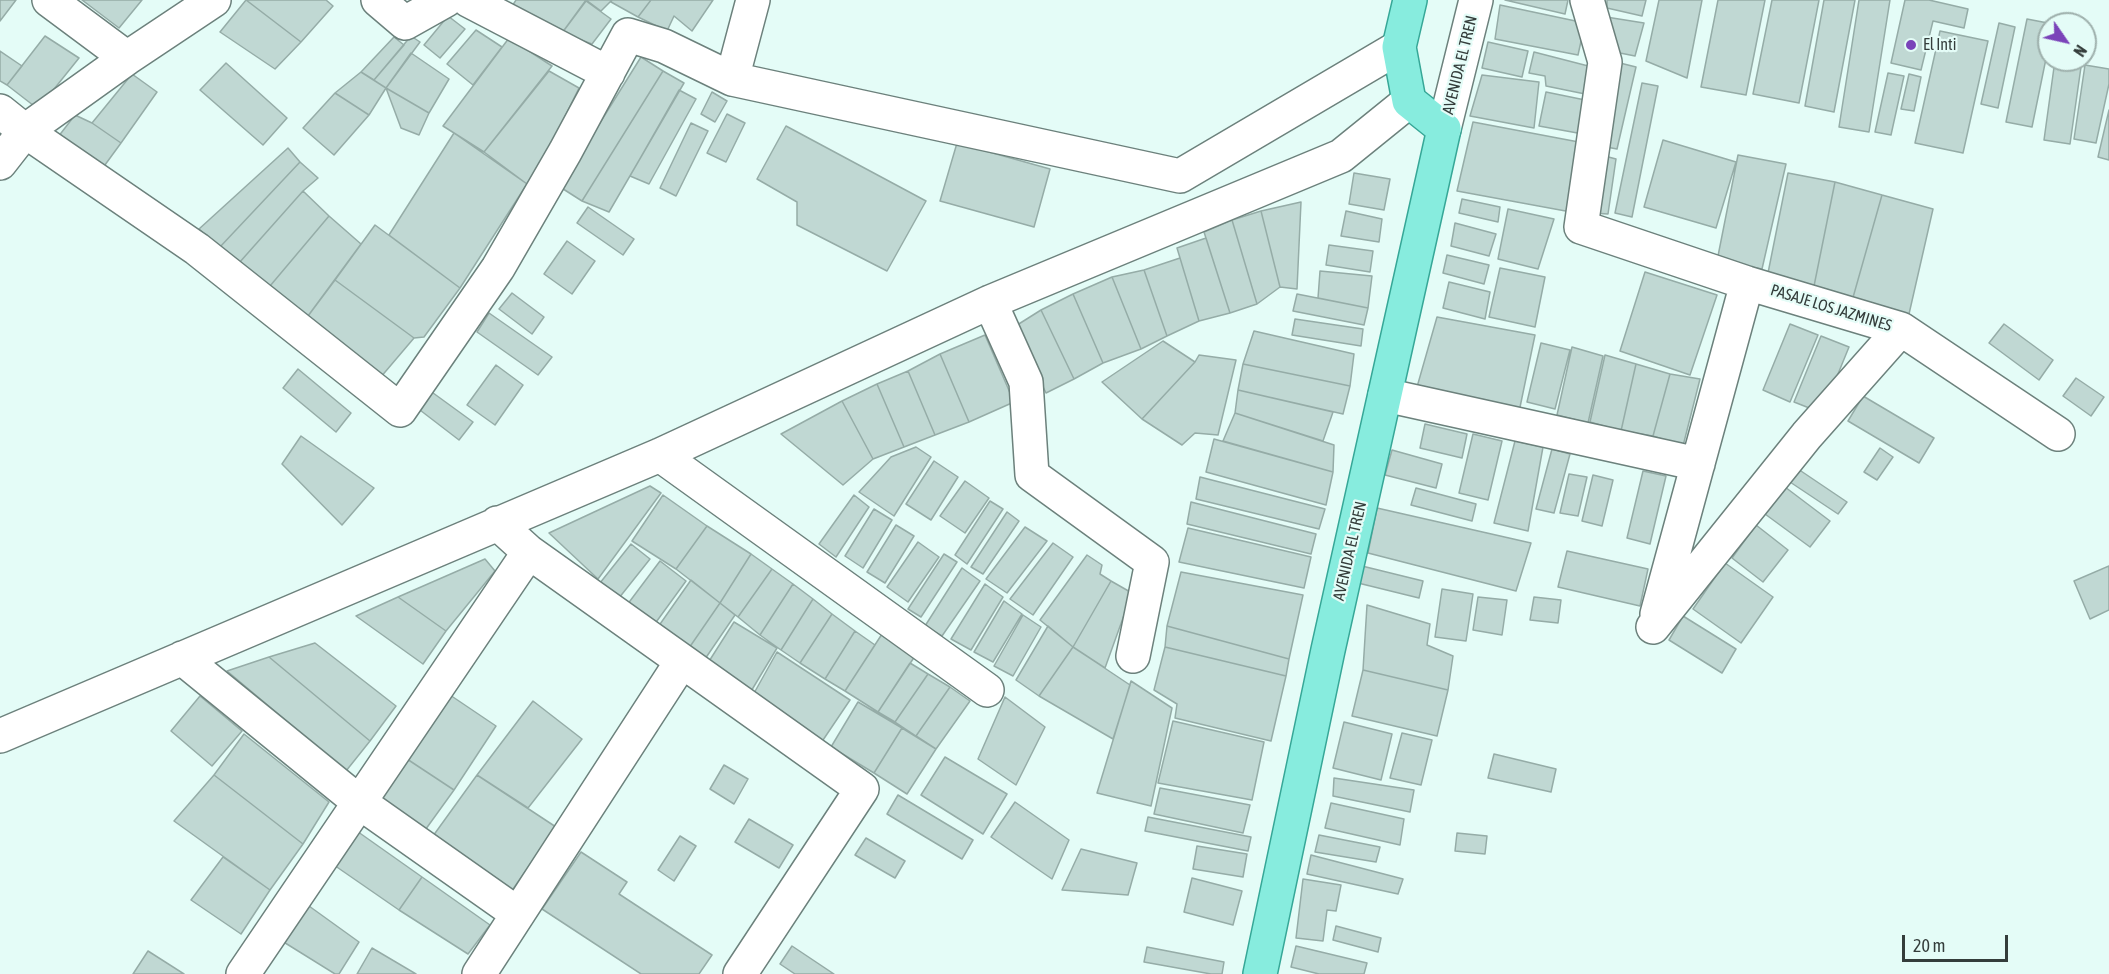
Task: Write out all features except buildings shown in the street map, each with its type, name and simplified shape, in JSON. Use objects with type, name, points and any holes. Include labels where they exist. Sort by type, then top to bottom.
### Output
[{"type":"main road","points":[[1409,101],[1398,47],[1410,0]]},
{"type":"main road","name":"AVENIDA EL TREN","points":[[1260,974],[1444,129],[1409,101]]},
{"type":"street","points":[[49,0],[127,58]]},
{"type":"street","points":[[0,163],[26,131],[127,58],[214,0]]},
{"type":"street","points":[[378,0],[405,23],[446,0]]},
{"type":"street","points":[[468,0],[608,73]]},
{"type":"street","points":[[732,79],[753,0]]},
{"type":"street","name":"AVENIDA EL TREN","points":[[1444,129],[1476,0]]},
{"type":"street","name":"PASAJE LOS JAZMINES","points":[[1587,0],[1605,62],[1581,227],[1747,283],[1901,329],[2058,434]]},
{"type":"street","points":[[0,111],[197,249],[400,410],[498,268],[566,152],[628,35],[664,46],[732,79],[1180,176],[1398,47]]},
{"type":"street","points":[[0,736],[660,455],[990,302],[1341,156],[1409,101]]},
{"type":"street","points":[[1747,283],[1653,627],[1807,435],[1901,329]]},
{"type":"street","points":[[990,302],[1026,382],[1032,475],[1152,562],[1133,656]]},
{"type":"street","points":[[1385,395],[1698,464]]},
{"type":"street","points":[[660,455],[987,690]]},
{"type":"street","points":[[497,523],[529,552],[862,789],[740,974]]},
{"type":"street","points":[[243,974],[529,552]]},
{"type":"street","points":[[182,658],[359,802],[518,914]]},
{"type":"street","points":[[479,974],[682,661]]},
{"type":"place","name":"El Inti","points":[[1911,45]]}]
